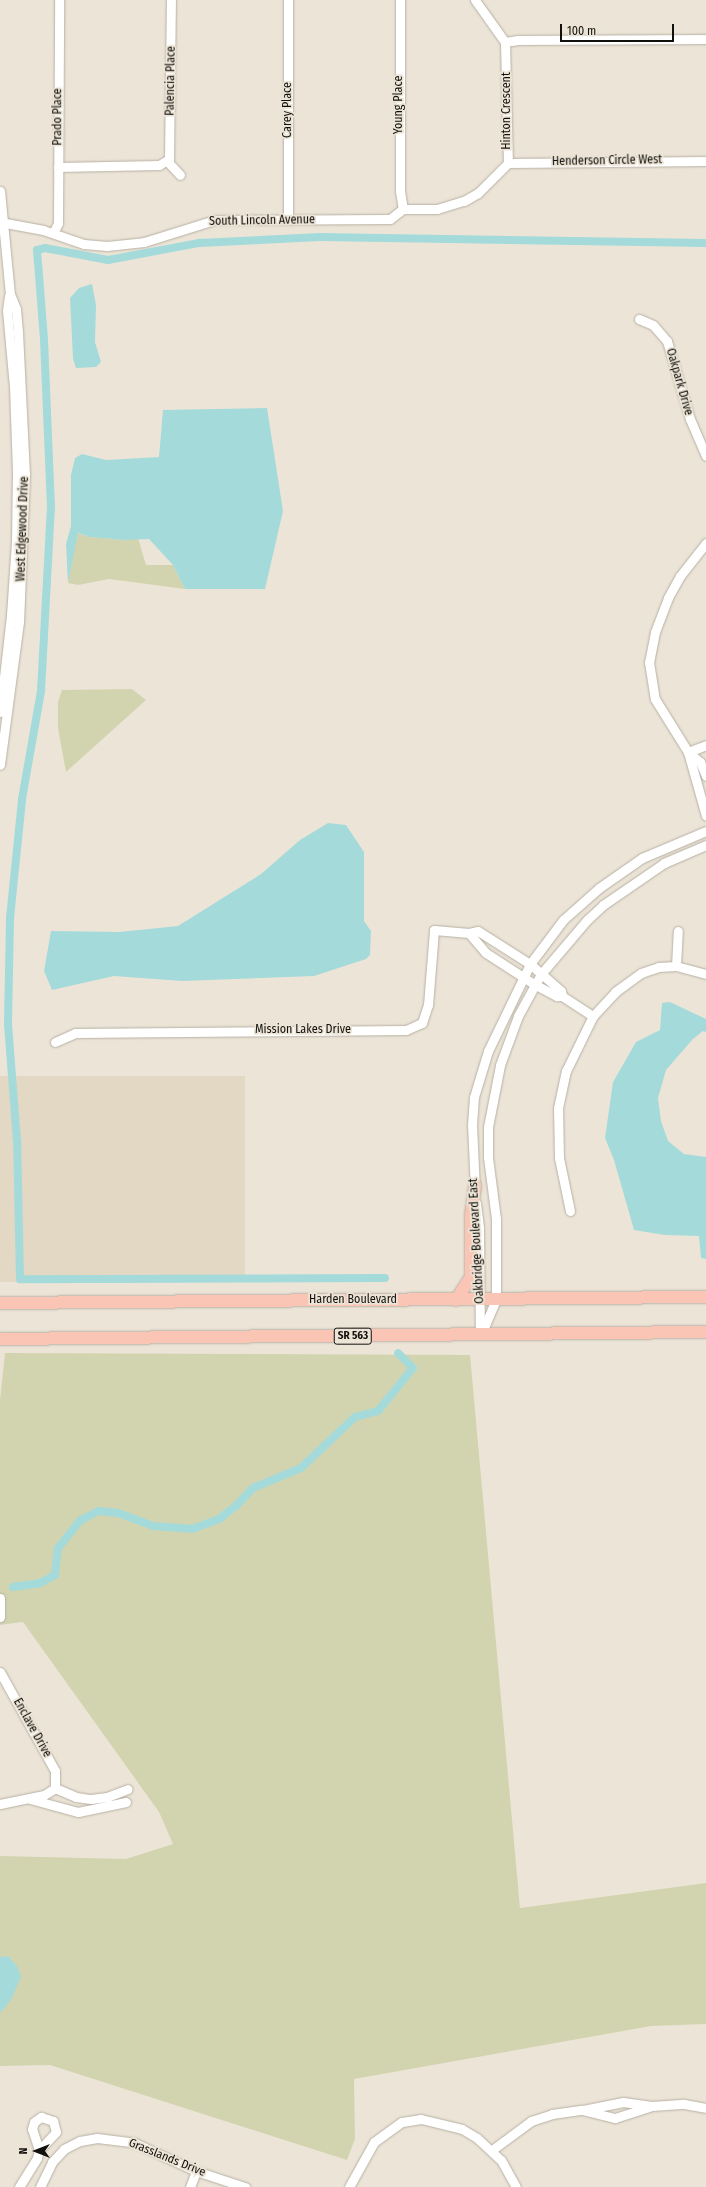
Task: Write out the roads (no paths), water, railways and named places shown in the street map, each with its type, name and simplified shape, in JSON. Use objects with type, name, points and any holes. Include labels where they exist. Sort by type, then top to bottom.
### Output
[{"type":"main road","points":[[456,1300],[471,1277],[471,1215],[475,1185]]},
{"type":"main road","name":"Harden Boulevard","points":[[0,1303],[706,1297]]},
{"type":"main road","name":"SR 563","points":[[0,1339],[706,1332]]},
{"type":"street","name":"Prado Place","points":[[53,233],[58,223],[59,0]]},
{"type":"street","name":"Palencia Place","points":[[167,161],[171,154],[171,0]]},
{"type":"street","name":"Carey Place","points":[[288,0],[288,219]]},
{"type":"street","name":"Young Place","points":[[400,0],[400,191],[403,209]]},
{"type":"street","points":[[475,0],[505,42],[518,40],[706,38]]},
{"type":"street","name":"Hinton Crescent","points":[[455,205],[471,198],[508,163],[505,42]]},
{"type":"street","points":[[58,166],[159,165],[167,161],[180,175]]},
{"type":"street","name":"Henderson Circle West","points":[[508,163],[706,161]]},
{"type":"street","name":"West Edgewood Drive","points":[[0,191],[1,222],[10,294],[7,310],[14,387],[17,472],[16,540],[0,765]]},
{"type":"street","name":"South Lincoln Avenue","points":[[1,222],[53,233],[84,244],[118,246],[144,242],[214,220],[390,219],[403,209],[437,208],[455,205]]},
{"type":"street","name":"Oakpark Drive","points":[[639,319],[653,325],[667,341],[690,419],[706,456]]},
{"type":"street","points":[[706,543],[680,576],[668,598],[655,632],[649,662],[656,699],[688,752],[697,790],[706,816]]},
{"type":"street","name":"West Edgewood Drive","points":[[0,712],[5,684]]},
{"type":"street","points":[[688,752],[706,745]]},
{"type":"street","points":[[688,752],[700,762],[706,776]]},
{"type":"street","points":[[697,790],[706,785]]},
{"type":"street","name":"Oakbridge Boulevard East","points":[[480,1335],[481,1300],[479,1228],[472,1126],[474,1098],[488,1051],[523,976],[530,964],[563,920],[599,888],[648,855],[706,831]]},
{"type":"street","name":"Oakbridge Boulevard East","points":[[480,1335],[496,1299],[496,1218],[488,1157],[488,1127],[500,1065],[518,1016],[534,984],[567,940],[603,905],[664,863],[706,845]]},
{"type":"street","name":"Mission Lakes Drive","points":[[55,1042],[75,1033],[406,1030],[422,1022],[428,1005],[434,930],[469,933],[478,931],[530,964],[561,991],[562,996]]},
{"type":"street","points":[[676,966],[678,931]]},
{"type":"street","name":"Mission Lakes Drive","points":[[469,933],[486,953],[534,984],[557,996],[562,996],[593,1016]]},
{"type":"street","points":[[496,959],[504,947]]},
{"type":"street","points":[[570,1211],[559,1158],[558,1108],[566,1071],[593,1016],[629,980],[658,967],[676,966],[706,974]]},
{"type":"street","points":[[0,1598],[0,1617]]},
{"type":"street","name":"Enclave Drive","points":[[0,1672],[55,1771],[55,1788]]},
{"type":"street","points":[[0,1804],[30,1798],[55,1788],[76,1797],[91,1798],[107,1797],[128,1789]]},
{"type":"street","points":[[30,1798],[78,1812],[126,1802]]},
{"type":"street","points":[[492,2150],[531,2121],[552,2114],[623,2102],[652,2106],[684,2104],[706,2108]]},
{"type":"street","points":[[582,2110],[615,2118],[652,2106]]},
{"type":"street","points":[[349,2187],[374,2142],[402,2122],[422,2119],[440,2122],[462,2129],[492,2150],[501,2160],[516,2187]]},
{"type":"street","name":"Grasslands Drive","points":[[40,2187],[52,2162],[64,2149],[80,2141],[97,2138],[135,2143],[196,2171],[245,2187]]},
{"type":"street","points":[[19,2187],[37,2158],[39,2150]]},
{"type":"street","points":[[190,2187],[196,2171]]},
{"type":"water","points":[[92,284],[96,305],[95,342],[101,362],[96,367],[76,368],[73,359],[70,298],[79,288]]},
{"type":"water","points":[[267,408],[283,511],[265,589],[185,589],[173,565],[149,539],[123,540],[90,537],[78,533],[68,583],[66,544],[71,526],[71,475],[75,458],[82,454],[106,460],[159,457],[163,410]]},
{"type":"water","points":[[328,823],[346,825],[364,852],[364,921],[371,931],[370,955],[366,959],[314,976],[182,981],[114,976],[52,990],[44,971],[51,931],[119,932],[178,926],[261,874],[300,840]]},
{"type":"water","points":[[670,1002],[706,1019],[706,1032],[703,1031],[693,1039],[666,1070],[658,1098],[661,1121],[668,1141],[684,1154],[706,1157],[706,1259],[701,1258],[699,1236],[665,1235],[634,1230],[614,1160],[605,1138],[613,1082],[636,1042],[660,1030],[662,1003]]},
{"type":"water","points":[[8,1956],[17,1966],[21,1977],[11,2000],[0,2013],[0,1957]]},
{"type":"waterway","points":[[385,1278],[20,1279],[17,1141],[8,1024],[10,918],[22,799],[41,691],[51,507],[44,339],[37,250],[45,248],[108,260],[199,243],[320,237],[706,243]]},
{"type":"waterway","points":[[13,1587],[40,1583],[55,1575],[58,1548],[81,1520],[99,1511],[118,1513],[153,1526],[192,1529],[219,1519],[237,1505],[253,1488],[301,1468],[355,1417],[378,1411],[413,1368],[398,1353]]}]
